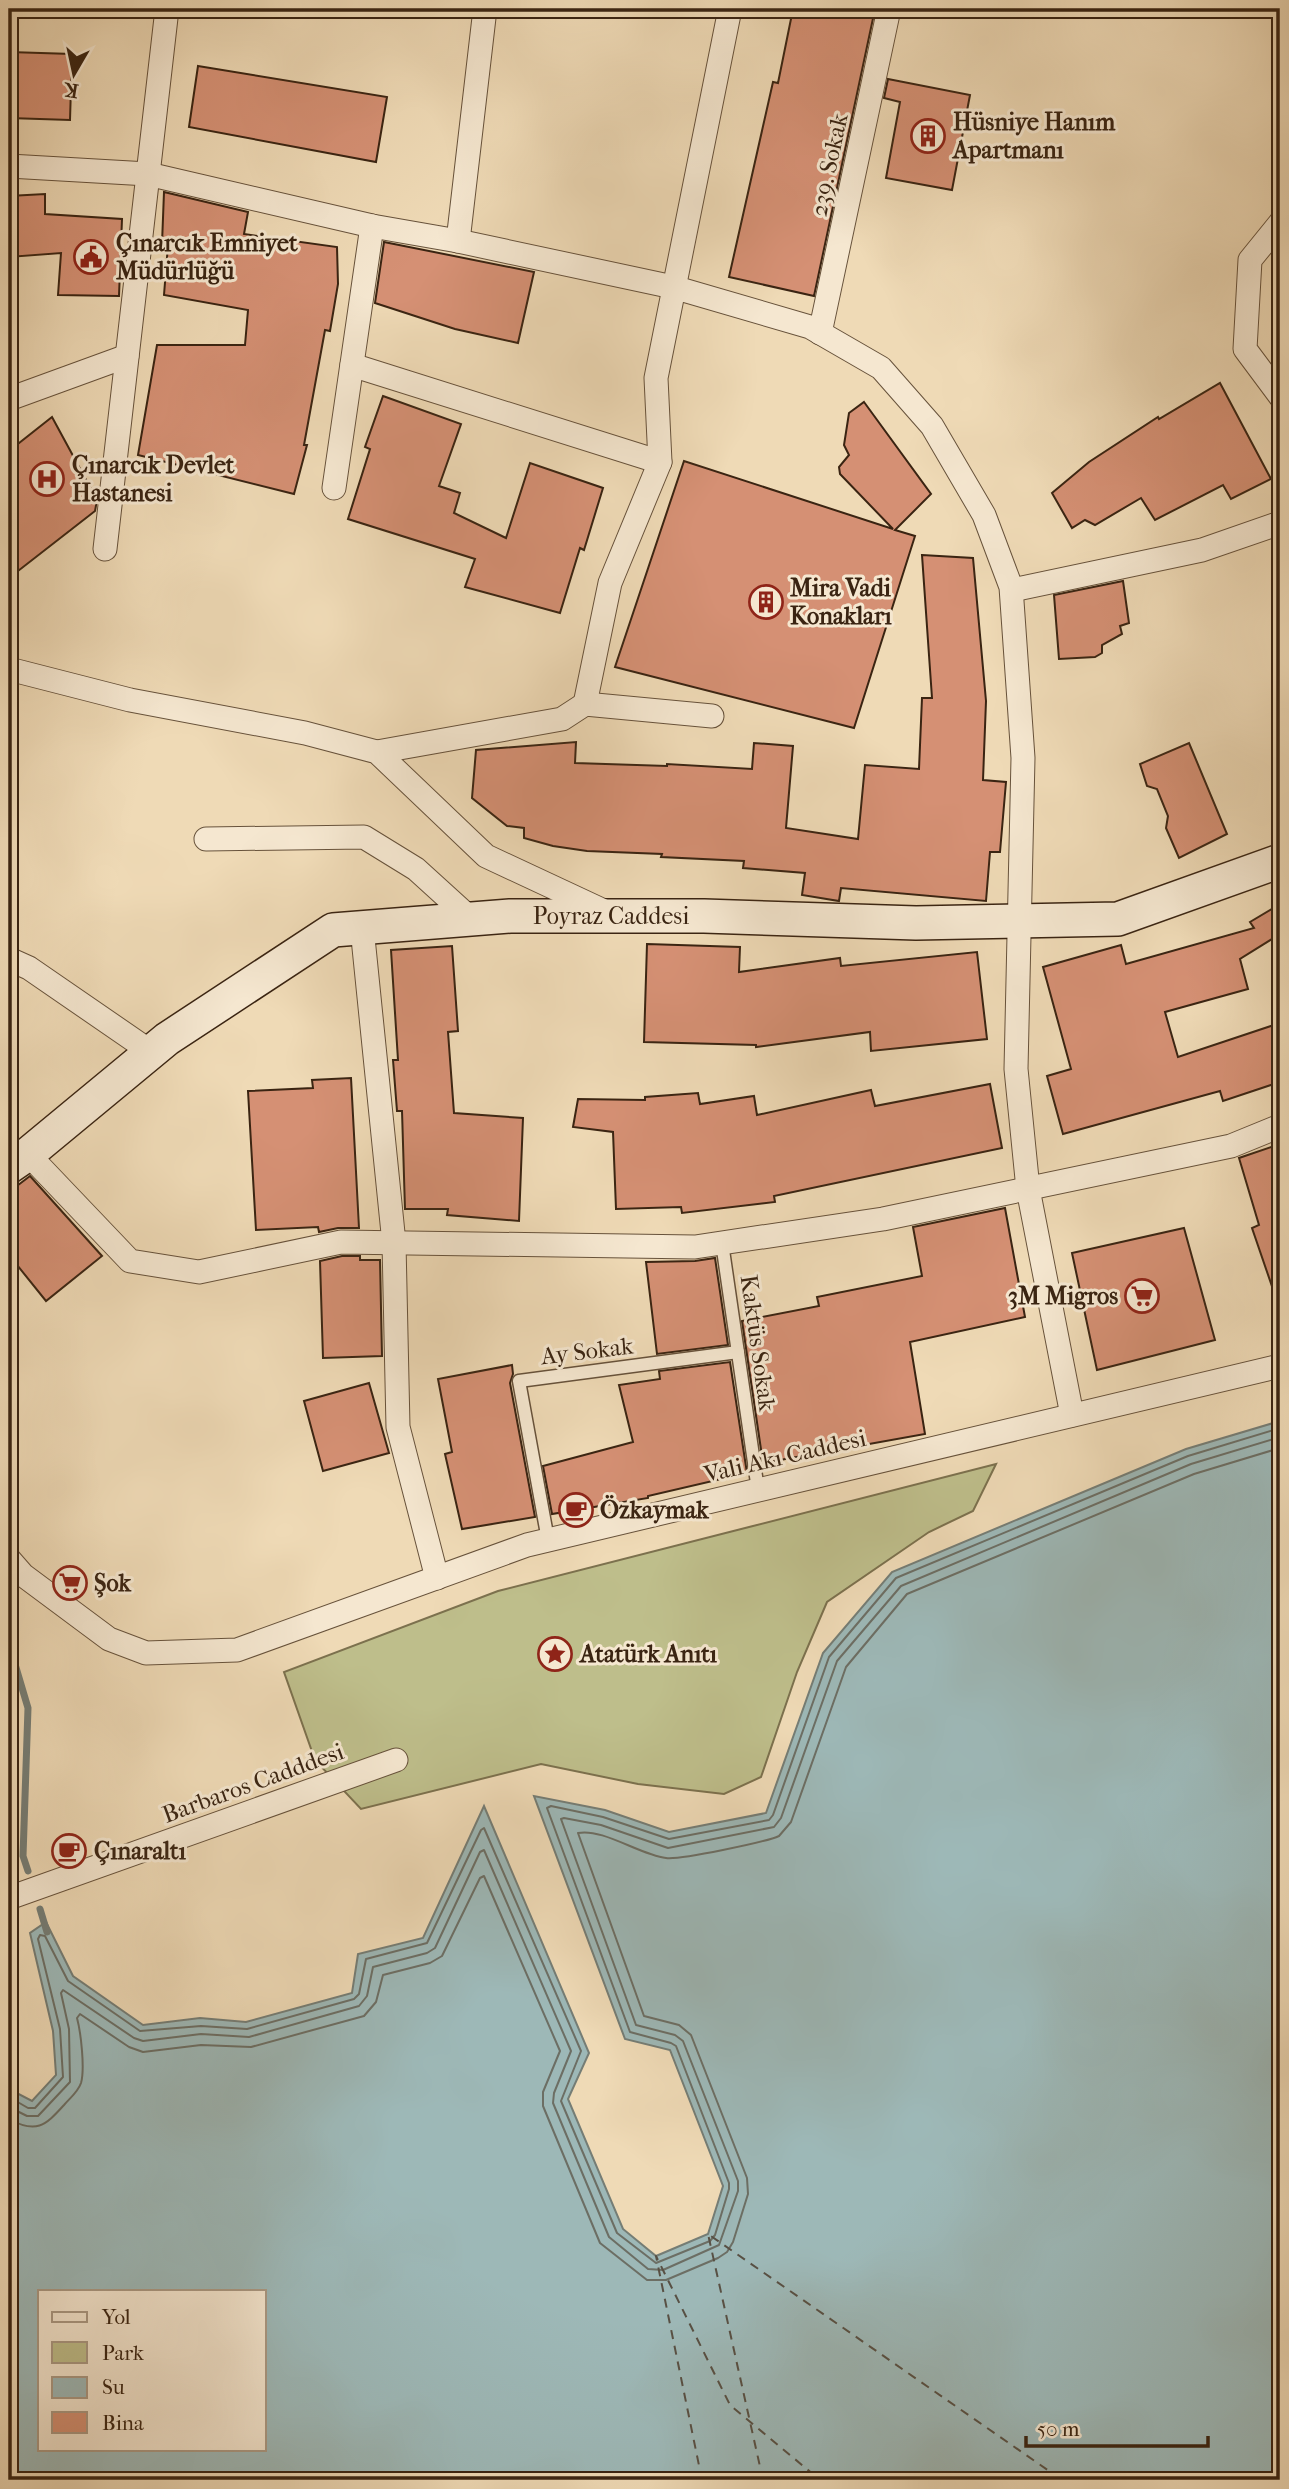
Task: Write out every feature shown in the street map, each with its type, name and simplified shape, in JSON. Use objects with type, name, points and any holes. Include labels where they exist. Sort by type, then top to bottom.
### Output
[{"type":"street","points":[[105,549],[167,9]]},
{"type":"street","points":[[458,241],[485,9]]},
{"type":"street","points":[[585,704],[610,583],[660,462],[656,378],[730,9]]},
{"type":"street","name":"239. Sokak","points":[[820,333],[889,9]]},
{"type":"street","points":[[9,166],[148,174],[372,226],[458,241],[673,286],[810,327],[881,368],[932,426],[984,515],[1012,590],[1023,758],[1016,1069],[1028,1189],[1072,1415]]},
{"type":"street","points":[[1280,223],[1250,260],[1245,349],[1280,396]]},
{"type":"street","points":[[334,488],[372,226]]},
{"type":"street","points":[[9,400],[127,356]]},
{"type":"street","points":[[352,365],[660,462]]},
{"type":"street","points":[[1012,590],[1202,550],[1280,523]]},
{"type":"street","points":[[9,669],[130,700],[305,733],[377,752],[562,719],[585,704],[712,716]]},
{"type":"street","points":[[377,752],[486,856],[615,916]]},
{"type":"street","points":[[206,839],[364,837],[416,869],[471,919]]},
{"type":"street","name":"Poyraz Caddesi","points":[[18,1161],[167,1039],[333,930],[510,916],[704,916],[916,923],[1118,919],[1280,861]]},
{"type":"street","points":[[362,928],[394,1243],[398,1427],[437,1578]]},
{"type":"street","points":[[9,959],[29,968],[151,1052]]},
{"type":"street","points":[[18,1161],[130,1261],[199,1272],[341,1242],[695,1247],[883,1219],[1231,1146],[1280,1126]]},
{"type":"street","name":"Vali Akı Caddesi","points":[[9,1559],[23,1575],[109,1639],[146,1653],[237,1650],[527,1545],[1280,1366]]},
{"type":"street","name":"Barbaros Cadddesi","points":[[9,1898],[396,1760]]},
{"type":"lane","points":[[9,669],[9,676]]},
{"type":"lane","name":"Kaktüs Sokak","points":[[722,1243],[758,1490]]},
{"type":"lane","name":"Ay Sokak","points":[[548,1540],[519,1381],[738,1352]]},
{"type":"green space","points":[[996,1464],[973,1511],[929,1532],[827,1602],[797,1672],[761,1777],[724,1794],[638,1784],[541,1764],[361,1809],[315,1760],[284,1672],[498,1591]]},
{"type":"water","points":[[1280,1421],[1280,2480],[9,2480],[9,2089],[32,2101],[56,2075],[53,2031],[30,1933],[46,1922],[73,1976],[143,2025],[200,2018],[246,2022],[352,1993],[358,1954],[423,1938],[484,1806],[589,2053],[568,2099],[623,2229],[656,2256],[708,2234],[723,2186],[670,2050],[625,2039],[534,1796],[605,1810],[669,1832],[766,1813],[823,1653],[892,1572],[1186,1449]]},
{"type":"building","points":[[793,9],[875,9],[814,296],[729,277],[773,82],[778,83]]},
{"type":"building","points":[[9,52],[72,54],[70,120],[9,118]]},
{"type":"building","points":[[198,66],[387,97],[376,162],[189,127]]},
{"type":"building","name":"Hüsniye Hanım Apartmanı","points":[[888,79],[970,95],[952,190],[886,178],[900,102],[884,98]]},
{"type":"building","points":[[164,192],[248,212],[244,234],[337,247],[338,284],[330,331],[325,330],[304,445],[307,445],[294,494],[138,455],[157,345],[245,345],[248,310],[164,295],[168,245],[162,244]]},
{"type":"building","name":"Çınarcık Emniyet Müdürlüğü","points":[[45,194],[45,214],[122,219],[119,296],[58,295],[61,253],[9,257],[9,196]]},
{"type":"building","points":[[384,242],[534,272],[518,343],[455,329],[375,303]]},
{"type":"building","points":[[1220,383],[1271,479],[1231,499],[1223,485],[1155,520],[1141,498],[1095,525],[1085,520],[1072,528],[1052,493],[1089,462],[1158,417],[1159,419]]},
{"type":"building","points":[[383,396],[461,424],[439,486],[460,493],[454,513],[506,538],[530,463],[603,488],[584,550],[580,548],[560,613],[465,587],[475,559],[348,519],[370,449],[365,447]]},
{"type":"building","name":"Mira Vadi Konakları","points":[[864,402],[931,494],[895,530],[915,536],[854,728],[615,667],[684,461],[893,529],[840,474],[839,467],[849,455],[844,445],[849,413]]},
{"type":"building","name":"Çınarcık Devlet Hastanesi","points":[[52,417],[97,500],[95,511],[9,578],[9,451]]},
{"type":"building","points":[[922,555],[973,558],[986,701],[983,780],[1006,782],[1000,852],[990,852],[986,901],[841,888],[839,901],[802,895],[805,873],[743,868],[744,861],[661,857],[662,854],[587,851],[553,846],[524,838],[524,828],[507,826],[472,798],[476,750],[576,742],[575,763],[667,764],[752,769],[754,743],[793,746],[786,828],[858,839],[865,765],[919,769],[922,698],[932,698]]},
{"type":"building","points":[[1123,581],[1129,623],[1120,626],[1122,634],[1102,645],[1102,653],[1095,657],[1059,659],[1054,595]]},
{"type":"building","points":[[1189,743],[1227,834],[1179,858],[1166,828],[1168,816],[1157,789],[1147,786],[1140,764]]},
{"type":"building","points":[[1280,904],[1280,934],[1240,959],[1248,989],[1165,1012],[1178,1057],[1274,1025],[1280,1045],[1280,1082],[1223,1101],[1220,1091],[1063,1134],[1047,1076],[1071,1069],[1043,967],[1121,945],[1126,964],[1254,928],[1250,922]]},
{"type":"building","points":[[647,944],[740,947],[739,972],[840,958],[841,966],[977,952],[987,1039],[871,1051],[870,1032],[756,1047],[644,1042]]},
{"type":"building","points":[[452,946],[458,1031],[448,1032],[454,1113],[523,1118],[519,1221],[447,1215],[448,1209],[405,1209],[402,1111],[397,1111],[393,1060],[398,1060],[391,950]]},
{"type":"building","points":[[351,1078],[359,1228],[319,1232],[318,1227],[256,1230],[248,1091],[313,1088],[312,1080]]},
{"type":"building","points":[[990,1084],[1002,1148],[774,1196],[775,1202],[682,1213],[681,1207],[616,1209],[613,1132],[573,1127],[578,1099],[645,1100],[645,1097],[698,1093],[700,1104],[754,1096],[757,1115],[871,1090],[875,1106]]},
{"type":"building","points":[[1280,1144],[1280,1300],[1277,1301],[1252,1228],[1259,1225],[1239,1158]]},
{"type":"building","points":[[30,1176],[102,1256],[46,1301],[9,1255],[9,1192]]},
{"type":"building","points":[[1005,1208],[1025,1317],[910,1342],[925,1434],[763,1463],[742,1321],[819,1306],[817,1297],[922,1276],[913,1227]]},
{"type":"building","name":"3M Migros","points":[[1184,1228],[1215,1340],[1097,1370],[1072,1253]]},
{"type":"building","points":[[342,1256],[380,1260],[382,1356],[323,1358],[320,1261]]},
{"type":"building","points":[[715,1258],[728,1345],[657,1354],[646,1262]]},
{"type":"building","points":[[730,1362],[747,1473],[648,1498],[552,1514],[543,1466],[633,1442],[619,1385],[660,1379],[659,1371]]},
{"type":"building","points":[[512,1365],[510,1383],[535,1517],[462,1529],[445,1454],[452,1452],[438,1379]]},
{"type":"building","points":[[369,1383],[389,1453],[323,1471],[304,1401]]},
{"type":"waterway","points":[[9,1644],[28,1708],[23,1856],[28,1871]]},
{"type":"waterway","points":[[40,1909],[47,1932]]},
{"type":"ferry route","points":[[763,2480],[708,2234],[1062,2480]]},
{"type":"ferry route","points":[[702,2480],[656,2256],[730,2405],[820,2480]]},
{"type":"place","name":"Hüsniye Hanım Apartmanı","points":[[928,136]]},
{"type":"place","name":"Çınarcık Emniyet Müdürlüğü","points":[[91,257]]},
{"type":"place","name":"Çınarcık Devlet Hastanesi","points":[[47,479]]},
{"type":"place","name":"Mira Vadi Konakları","points":[[766,602]]},
{"type":"place","name":"3M Migros","points":[[1142,1296]]},
{"type":"place","name":"Özkaymak","points":[[576,1510]]},
{"type":"place","name":"Şok","points":[[70,1583]]},
{"type":"place","name":"Atatürk Anıtı","points":[[555,1654]]},
{"type":"place","name":"Çınaraltı","points":[[69,1851]]}]
